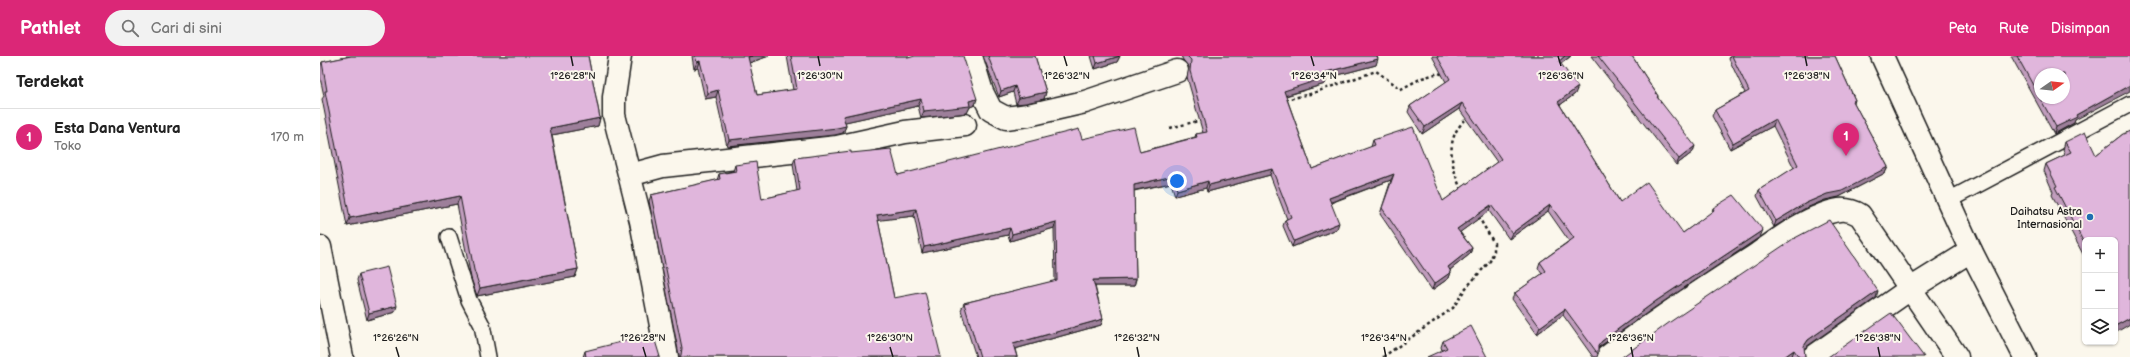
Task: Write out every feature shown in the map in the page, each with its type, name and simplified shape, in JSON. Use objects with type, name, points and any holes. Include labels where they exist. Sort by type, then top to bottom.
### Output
[{"type":"main road","points":[[620,56],[614,98],[614,115],[630,175],[667,357]]},
{"type":"main road","points":[[970,56],[982,92],[991,110],[1006,118],[1028,115],[1085,102],[1177,71]]},
{"type":"main road","points":[[1882,56],[1971,251],[2025,357]]},
{"type":"main road","points":[[630,175],[663,166],[837,147],[905,132],[965,125]]},
{"type":"main road","points":[[1607,357],[1696,294],[1793,231],[1816,217],[1837,210],[1850,209],[1860,215],[1957,357]]},
{"type":"main road","points":[[320,247],[326,308],[342,357]]},
{"type":"main road","points":[[1813,357],[1910,289],[1971,251]]},
{"type":"lane","points":[[1949,200],[2130,104]]},
{"type":"lane","points":[[450,236],[469,300],[482,325],[488,357]]},
{"type":"path","points":[[1281,101],[1310,94],[1376,71],[1401,89],[1422,78],[1439,73],[1446,77]]},
{"type":"path","points":[[1462,192],[1452,166],[1452,138],[1461,123],[1473,114]]},
{"type":"path","points":[[1170,128],[1207,119]]},
{"type":"path","points":[[1383,357],[1453,308],[1465,289],[1490,261],[1494,251],[1494,243],[1474,210]]},
{"type":"building","points":[[351,56],[588,56],[600,118],[550,128],[578,269],[480,288],[474,270],[460,196],[350,218],[325,91],[327,91],[322,62]]},
{"type":"building","points":[[695,56],[752,56],[748,57],[757,95],[797,89],[791,56],[908,56],[908,58],[915,56],[963,56],[977,99],[969,101],[970,106],[924,111],[921,99],[843,116],[846,126],[837,128],[729,140],[718,90],[708,93],[700,61],[697,62]]},
{"type":"building","points":[[988,56],[1035,56],[1046,92],[1019,98],[1015,86],[1001,91]]},
{"type":"building","points":[[1095,56],[1120,56],[1097,63]]},
{"type":"building","points":[[1187,56],[1377,56],[1378,59],[1326,72],[1327,77],[1284,91],[1312,169],[1375,145],[1373,140],[1413,127],[1443,201],[1501,159],[1462,103],[1425,127],[1410,106],[1450,79],[1437,56],[1565,56],[1559,61],[1578,87],[1558,102],[1620,202],[1647,182],[1683,233],[1714,210],[1713,208],[1734,195],[1763,230],[1656,301],[1602,341],[1598,346],[1598,354],[1565,309],[1540,327],[1515,293],[1546,271],[1540,262],[1574,238],[1550,205],[1512,233],[1491,205],[1457,229],[1472,248],[1448,267],[1451,272],[1434,284],[1382,208],[1394,174],[1329,198],[1339,223],[1294,241],[1285,220],[1291,217],[1272,169],[1209,185],[1208,181],[1177,190],[1173,176],[1134,185],[1136,279],[1093,280],[1103,319],[1013,344],[1017,357],[980,357],[964,303],[1057,280],[1056,222],[1012,234],[1010,228],[924,247],[916,209],[877,215],[894,298],[925,292],[941,357],[680,357],[682,348],[651,195],[720,179],[719,174],[736,171],[735,165],[756,162],[762,199],[800,190],[795,158],[851,151],[851,153],[891,149],[898,175],[1079,129],[1082,139],[1134,127],[1140,152],[1197,137],[1196,134],[1207,132],[1190,71],[1191,60]]},
{"type":"building","points":[[1598,56],[1632,56],[1658,96],[1657,97],[1695,146],[1679,159]]},
{"type":"building","points":[[1732,56],[1835,56],[1855,100],[1853,101],[1888,167],[1842,191],[1827,194],[1806,203],[1776,221],[1759,190],[1798,165],[1775,119],[1733,143],[1715,110],[1749,91]]},
{"type":"building","points":[[2017,56],[2130,56],[2130,85],[2076,115],[2077,117],[2056,127],[2043,104],[2070,104],[2070,68],[2034,68],[2034,87]]},
{"type":"building","points":[[2130,131],[2130,318],[2118,324],[2118,237],[2082,237],[2082,239],[2055,187],[2057,186],[2046,164],[2071,152],[2065,142],[2085,132],[2096,155],[2123,134]]},
{"type":"building","points":[[1829,220],[1878,291],[1808,340],[1804,346],[1805,357],[1799,357],[1794,350],[1784,357],[1622,357],[1670,322],[1793,239]]},
{"type":"building","points":[[387,267],[397,306],[369,313],[359,274]]},
{"type":"building","points":[[1891,313],[1924,357],[1828,357]]},
{"type":"building","points":[[1471,326],[1487,357],[1427,357],[1447,348],[1443,341]]},
{"type":"building","points":[[653,334],[660,357],[586,357],[585,351]]},
{"type":"place","name":"Esta Dana Ventura","points":[[1846,156]]},
{"type":"place","name":"Daihatsu Astra Internasional","points":[[2090,217]]}]
